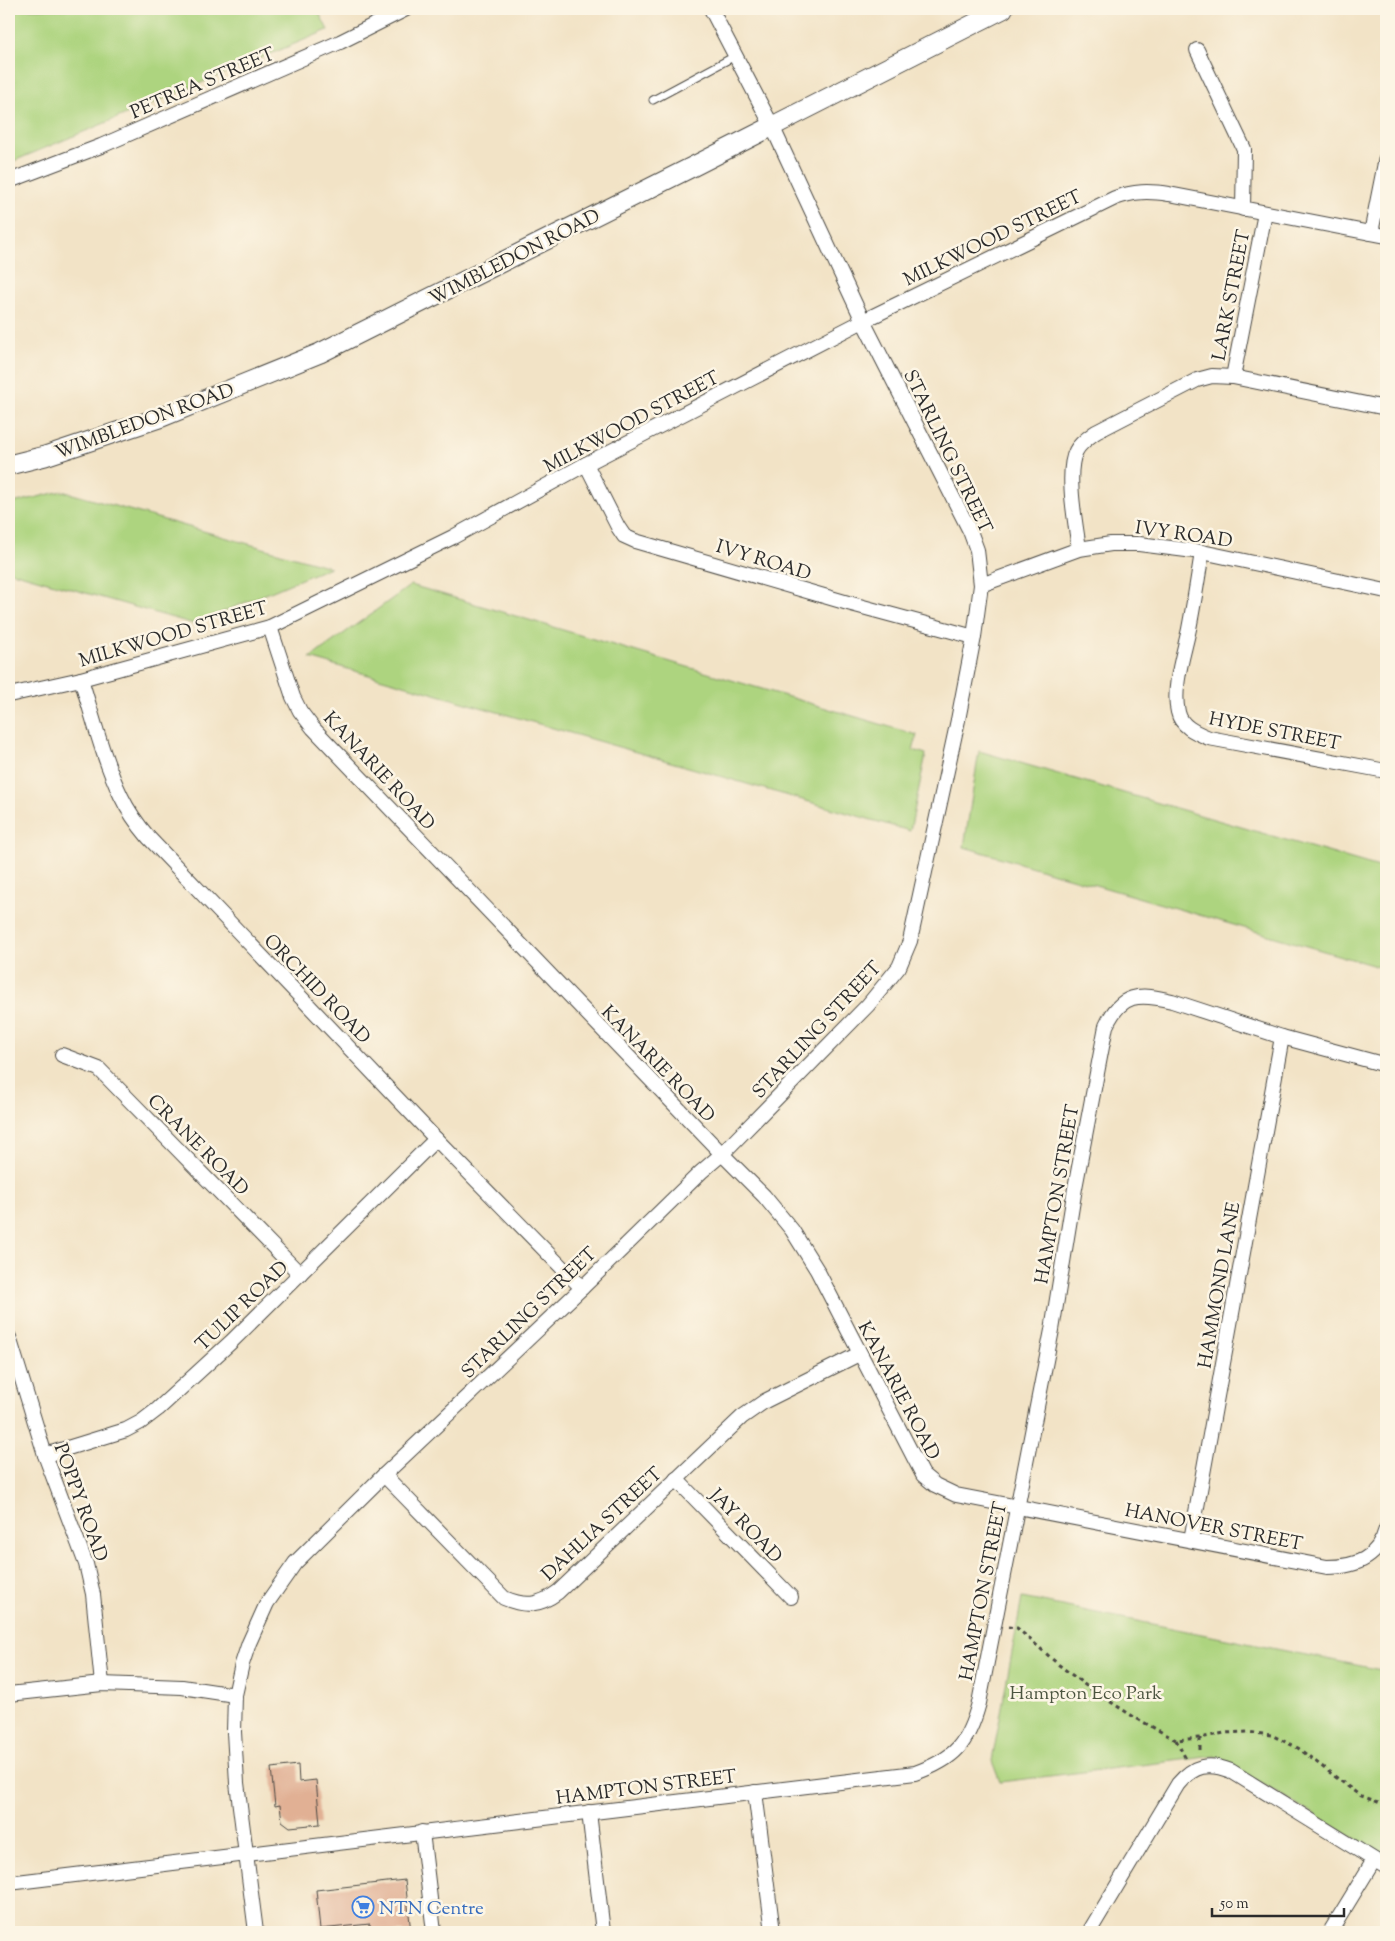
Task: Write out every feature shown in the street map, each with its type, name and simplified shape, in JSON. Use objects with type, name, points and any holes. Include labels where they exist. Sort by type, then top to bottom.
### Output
[{"type":"street","name":"PETREA STREET","points":[[9,181],[100,146],[340,42],[406,9]]},
{"type":"street","name":"STARLING STREET","points":[[256,1932],[237,1783],[234,1732],[235,1694],[249,1643],[267,1603],[295,1563],[384,1475],[722,1154],[868,1005],[899,967],[910,941],[974,637],[981,585],[977,550],[970,531],[863,321],[772,126],[710,9]]},
{"type":"street","name":"WIMBLEDON ROAD","points":[[9,465],[45,456],[162,417],[320,353],[1003,9]]},
{"type":"street","points":[[1197,50],[1244,149],[1243,209]]},
{"type":"street","points":[[1371,233],[1386,158]]},
{"type":"street","name":"MILKWOOD STREET","points":[[9,695],[81,679],[270,627],[453,537],[586,464],[863,321],[1130,192],[1148,191],[1169,194],[1386,236]]},
{"type":"street","name":"LARK STREET","points":[[1079,549],[1071,479],[1072,464],[1076,451],[1085,440],[1096,432],[1197,380],[1212,376],[1233,377],[1264,213]]},
{"type":"street","points":[[1233,377],[1386,408]]},
{"type":"street","name":"IVY ROAD","points":[[586,464],[618,527],[624,536],[635,541],[848,604],[974,637]]},
{"type":"street","name":"IVY ROAD","points":[[981,585],[1079,549],[1111,544],[1139,544],[1202,552],[1386,591]]},
{"type":"street","name":"HYDE STREET","points":[[1202,552],[1179,675],[1178,713],[1183,723],[1196,733],[1209,738],[1386,771]]},
{"type":"street","name":"KANARIE ROAD","points":[[270,627],[293,698],[300,711],[314,728],[764,1196],[792,1230],[817,1270],[923,1475],[934,1485],[956,1495],[1017,1506]]},
{"type":"street","name":"ORCHID ROAD","points":[[81,679],[110,770],[121,797],[149,838],[436,1139],[582,1288]]},
{"type":"street","name":"HAMPTON STREET","points":[[9,1883],[915,1773],[942,1762],[960,1746],[973,1724],[995,1624],[1052,1330],[1075,1188],[1106,1026],[1111,1015],[1120,1004],[1131,997],[1154,996],[1282,1037],[1386,1066]]},
{"type":"street","name":"HAMMOND LANE","points":[[1191,1540],[1282,1037]]},
{"type":"street","name":"CRANE ROAD","points":[[62,1055],[99,1069],[300,1274]]},
{"type":"street","name":"TULIP ROAD","points":[[44,1455],[126,1430],[141,1422],[158,1409],[224,1349],[436,1139]]},
{"type":"street","name":"POPPY ROAD","points":[[9,1337],[44,1455],[86,1564],[93,1594],[102,1684]]},
{"type":"street","name":"DAHLIA STREET","points":[[384,1475],[504,1598],[520,1604],[542,1602],[558,1592],[742,1417],[765,1401],[859,1354]]},
{"type":"street","name":"JAY ROAD","points":[[676,1479],[791,1597]]},
{"type":"street","name":"HANOVER STREET","points":[[1017,1506],[1327,1567],[1346,1567],[1359,1563],[1378,1546],[1386,1529]]},
{"type":"street","points":[[9,1694],[102,1684],[182,1687],[235,1694]]},
{"type":"street","points":[[1089,1932],[1178,1784],[1193,1771],[1212,1766],[1231,1771],[1380,1863],[1330,1932]]},
{"type":"street","points":[[755,1792],[773,1932]]},
{"type":"street","points":[[588,1812],[603,1932]]},
{"type":"street","points":[[422,1832],[434,1932]]},
{"type":"lane","points":[[653,100],[735,56]]},
{"type":"path","points":[[995,1624],[1017,1628],[1059,1665],[1089,1688],[1134,1717],[1176,1740],[1193,1771]]},
{"type":"path","points":[[1176,1740],[1224,1733],[1248,1732],[1271,1736],[1298,1748],[1358,1795],[1386,1805]]},
{"type":"green space","points":[[9,9],[317,9],[328,30],[9,163]]},
{"type":"green space","points":[[62,491],[330,567],[194,624],[9,571],[9,504]]},
{"type":"green space","points":[[411,585],[917,735],[913,750],[926,754],[910,831],[310,658]]},
{"type":"green space","points":[[979,751],[1386,869],[1386,969],[964,847]]},
{"type":"green space","name":"Hampton Eco Park","points":[[1022,1598],[1386,1671],[1386,1857],[1215,1756],[1000,1782],[992,1761]]},
{"type":"building","points":[[298,1765],[299,1782],[316,1780],[320,1824],[290,1827],[282,1821],[280,1805],[275,1806],[271,1768]]},
{"type":"building","name":"NTN Centre","points":[[405,1880],[411,1932],[371,1932],[370,1924],[320,1929],[316,1890]]},
{"type":"place","name":"NTN Centre","points":[[363,1907]]}]
